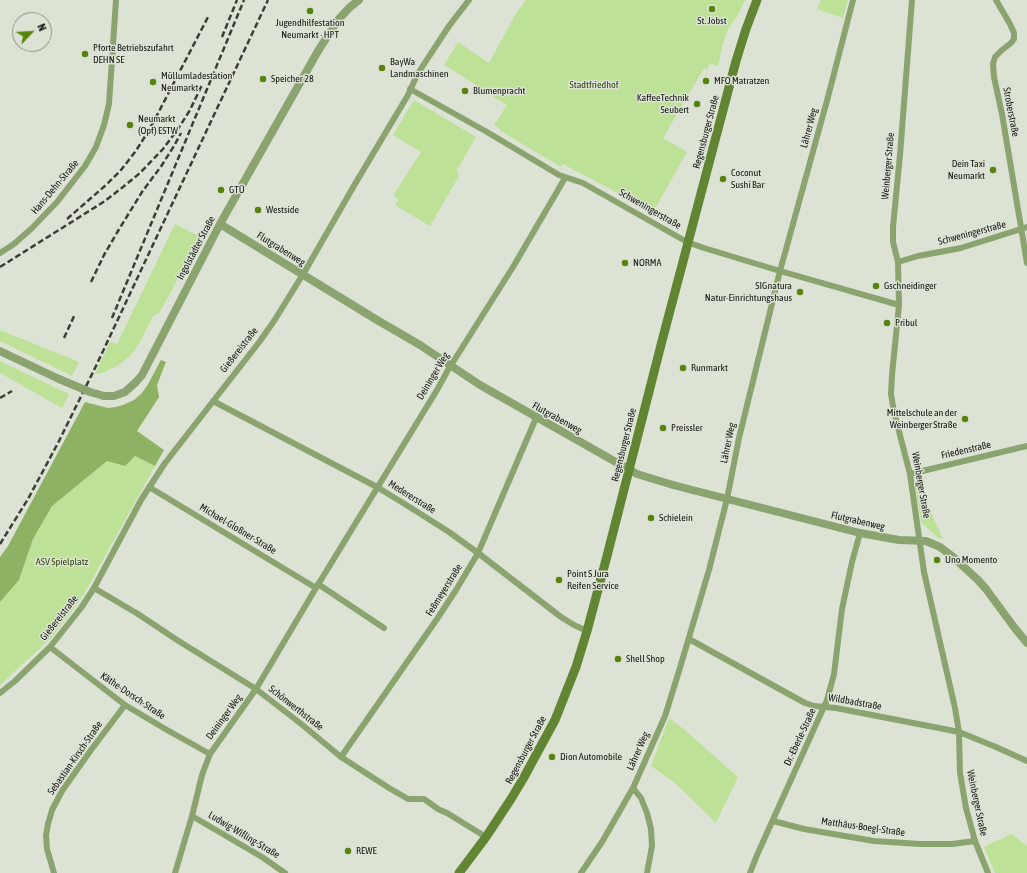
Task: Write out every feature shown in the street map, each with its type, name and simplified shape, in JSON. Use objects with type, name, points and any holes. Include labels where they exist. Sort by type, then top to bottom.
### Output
[{"type":"main road","name":"Regensburger Straße","points":[[459,873],[511,799],[555,720],[572,679],[608,556],[629,469],[736,61],[746,29],[758,0]]},
{"type":"street","name":"Hans-Dehn-Straße","points":[[0,253],[14,244],[32,228],[57,202],[86,166],[96,147],[104,125],[109,104],[116,0]]},
{"type":"street","name":"Ingolstädter Straße","points":[[0,351],[59,379],[90,392],[104,396],[114,396],[125,392],[136,382],[142,375],[220,224],[332,29],[344,14],[359,0]]},
{"type":"street","name":"Gießereistraße","points":[[0,693],[50,647],[94,588],[141,500],[164,463],[274,321],[303,275],[426,61],[449,26],[469,0]]},
{"type":"street","name":"Lährer Weg","points":[[581,873],[602,842],[633,788],[665,716],[689,639],[709,570],[727,499],[739,438],[780,271],[853,0]]},
{"type":"street","name":"Weinberger Straße","points":[[912,0],[893,227],[893,242],[898,262],[898,305],[891,394],[894,412],[910,474],[924,572],[955,708],[959,732],[960,773],[966,808],[975,841],[988,873]]},
{"type":"street","name":"Stroberstraße","points":[[996,0],[1014,33],[1014,39],[995,57],[993,64],[1014,191],[1024,228],[1027,263]]},
{"type":"street","name":"Schweningerstraße","points":[[410,89],[494,136],[550,170],[565,178],[583,183],[688,242],[780,271],[898,305]]},
{"type":"street","name":"Deininger Weg","points":[[175,873],[192,816],[202,775],[210,754],[256,690],[317,586],[513,267],[565,178]]},
{"type":"street","name":"Flutgrabenweg","points":[[220,224],[420,345],[480,385],[641,476],[860,533],[899,540],[926,541],[940,547],[978,580],[995,600],[1016,631],[1027,643]]},
{"type":"street","name":"Schweningerstraße","points":[[898,262],[918,256],[961,248],[1024,228]]},
{"type":"street","name":"Medererstraße","points":[[213,400],[377,487],[449,532],[561,617],[587,631]]},
{"type":"street","name":"Feßmeyerstraße","points":[[341,757],[441,613],[478,553],[536,418]]},
{"type":"street","name":"Friedenstraße","points":[[910,474],[1027,446]]},
{"type":"street","name":"Michael-Gloßner-Straße","points":[[149,487],[317,586]]},
{"type":"street","name":"Dr.-Eberle-Straße","points":[[750,873],[828,700],[834,674],[843,602],[860,533]]},
{"type":"street","points":[[317,586],[384,628]]},
{"type":"street","name":"Schönwerthstraße","points":[[94,588],[138,614],[256,690],[300,723],[341,757],[408,799],[424,799],[438,809],[486,836]]},
{"type":"street","name":"Wildbadstraße","points":[[689,639],[805,703],[814,706],[836,708],[959,732],[1027,761]]},
{"type":"street","name":"Käthe-Dorsch-Straße","points":[[50,647],[125,705],[210,754]]},
{"type":"street","name":"Sebastian-Kirsch-Straße","points":[[54,873],[49,858],[46,835],[52,810],[62,791],[125,705]]},
{"type":"street","points":[[633,788],[641,798],[651,829],[652,846],[647,873]]},
{"type":"street","name":"Ludwig-Wifling-Straße","points":[[192,816],[262,857],[285,873]]},
{"type":"street","name":"Matthäus-Boegl-Straße","points":[[773,820],[811,830],[874,841],[920,844],[952,844],[975,841]]},
{"type":"green space","name":"Stadtfriedhof","points":[[526,0],[745,0],[738,15],[728,29],[718,66],[710,64],[707,70],[704,68],[663,138],[687,152],[653,212],[563,164],[561,167],[499,130],[500,129],[494,125],[507,105],[493,97],[495,93],[491,90],[489,93],[486,91],[484,94],[475,88],[476,85],[444,65],[458,42],[489,63],[515,15]]},
{"type":"green space","points":[[821,0],[848,0],[843,18],[817,9]]},
{"type":"green space","points":[[414,100],[476,137],[457,170],[459,176],[430,226],[395,205],[399,199],[393,196],[421,152],[393,135]]},
{"type":"green space","points":[[175,224],[200,237],[160,312],[153,316],[139,344],[130,356],[119,365],[102,373],[95,374],[110,342],[117,344]]},
{"type":"green space","points":[[0,330],[79,362],[72,376],[0,341]]},
{"type":"green space","points":[[161,360],[166,362],[157,385],[159,397],[137,431],[164,450],[155,466],[135,456],[125,466],[107,461],[52,506],[33,539],[19,580],[0,602],[0,557],[8,546],[85,402],[108,408],[123,405],[134,400],[147,386]]},
{"type":"green space","points":[[0,361],[69,394],[62,408],[0,373]]},
{"type":"green space","name":"ASV Spielplatz","points":[[135,456],[155,466],[84,594],[52,637],[0,685],[0,602],[19,580],[33,539],[52,506],[107,461],[125,466]]},
{"type":"green space","points":[[916,482],[939,530],[942,537],[941,539],[921,522],[915,486]]},
{"type":"green space","points":[[669,718],[685,730],[738,777],[716,823],[675,783],[651,766]]},
{"type":"green space","points":[[1012,834],[1027,846],[1027,873],[995,873],[984,847]]},
{"type":"railway","points":[[222,37],[237,0]]},
{"type":"railway","points":[[112,318],[244,0]]},
{"type":"railway","points":[[0,544],[28,499],[58,443],[96,366],[268,0]]},
{"type":"railway","points":[[67,219],[106,185],[121,170],[135,152],[154,121],[208,17]]},
{"type":"railway","points":[[0,267],[105,201],[140,173],[163,149],[178,129],[190,110],[202,85]]},
{"type":"railway","points":[[91,282],[118,231],[142,192],[162,165],[181,133]]},
{"type":"railway","points":[[64,338],[75,314]]},
{"type":"railway","points":[[0,398],[12,391]]},
{"type":"place","name":"St. Jobst","points":[[712,9]]},
{"type":"place","name":"Jugendhilfestation Neumarkt - HPT","points":[[310,11]]},
{"type":"place","name":"Pforte Betriebszufahrt DEHN SE","points":[[85,54]]},
{"type":"place","name":"BayWa Landmaschinen","points":[[382,68]]},
{"type":"place","name":"Speicher 28","points":[[263,79]]},
{"type":"place","name":"MFO Matratzen","points":[[706,81]]},
{"type":"place","name":"Müllumladestation Neumarkt","points":[[153,82]]},
{"type":"place","name":"Blumenpracht","points":[[465,91]]},
{"type":"place","name":"KaffeeTechnik Seubert","points":[[697,104]]},
{"type":"place","name":"Neumarkt (Opf) ESTW","points":[[130,125]]},
{"type":"place","name":"Dein Taxi Neumarkt","points":[[993,170]]},
{"type":"place","name":"Coconut Sushi Bar","points":[[723,179]]},
{"type":"place","name":"GTÜ","points":[[221,190]]},
{"type":"place","name":"Westside","points":[[258,210]]},
{"type":"place","name":"NORMA","points":[[625,263]]},
{"type":"place","name":"Gschneidinger","points":[[876,286]]},
{"type":"place","name":"SIGnatura Natur-Einrichtungshaus","points":[[800,292]]},
{"type":"place","name":"Pribul","points":[[887,323]]},
{"type":"place","name":"Runmarkt","points":[[683,368]]},
{"type":"place","name":"Mittelschule an der Weinberger Straße","points":[[965,419]]},
{"type":"place","name":"Preissler","points":[[663,428]]},
{"type":"place","name":"Schielein","points":[[651,518]]},
{"type":"place","name":"Uno Momento","points":[[937,560]]},
{"type":"place","name":"Point S Jura Reifen Service","points":[[559,580]]},
{"type":"place","name":"Shell Shop","points":[[618,659]]},
{"type":"place","name":"Dion Automobile","points":[[552,757]]},
{"type":"place","name":"REWE","points":[[348,851]]}]
